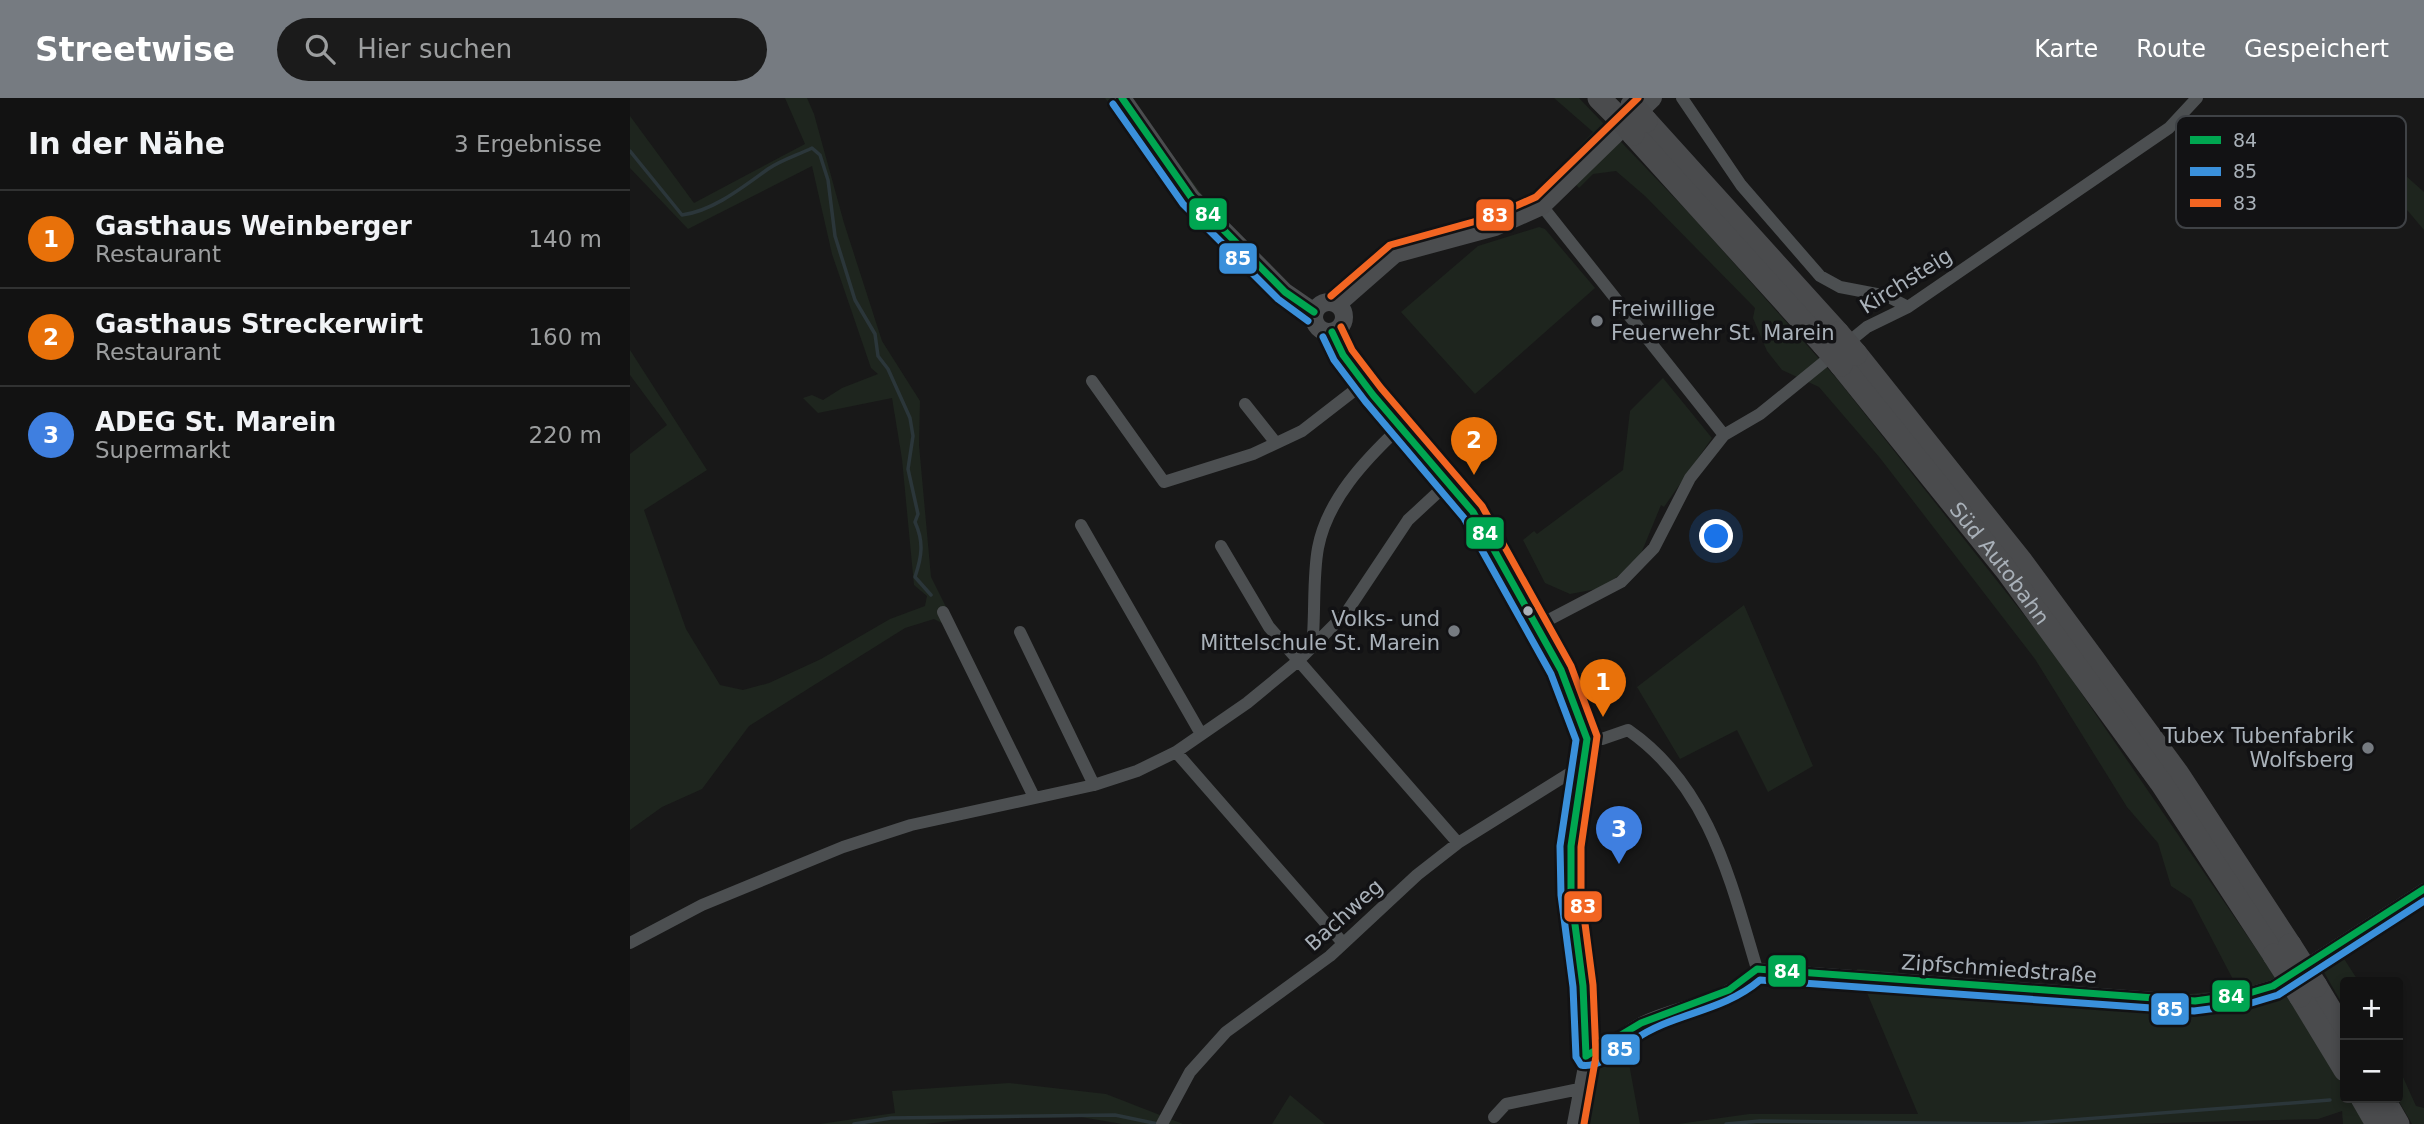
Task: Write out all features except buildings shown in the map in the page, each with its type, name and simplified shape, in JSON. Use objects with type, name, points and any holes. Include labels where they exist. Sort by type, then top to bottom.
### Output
[{"type":"highway","name":"Süd Autobahn","points":[[1599,98],[1635,112],[1849,360],[2282,950],[2308,991],[2340,1059]]},
{"type":"highway","name":"Süd Autobahn","points":[[2308,991],[2340,1028]]},
{"type":"highway","points":[[2365,1103],[2377,1124]]},
{"type":"highway","points":[[2386,1103],[2398,1124]]},
{"type":"main road","points":[[1122,98],[1191,197],[1285,292],[1314,312]]},
{"type":"main road","points":[[1338,304],[1395,254],[1495,227],[1542,206],[1635,112]]},
{"type":"main road","points":[[1327,301],[1338,304],[1342,309],[1343,321],[1332,332],[1318,328],[1314,312],[1327,301]]},
{"type":"street","points":[[1682,98],[1741,185],[1820,276],[1840,287],[1887,296],[1908,307]]},
{"type":"street","name":"Kirchsteig","points":[[2180,116],[2197,98]]},
{"type":"street","name":"Kirchsteig","points":[[1537,626],[1620,582],[1654,548],[1690,478],[1724,435],[1760,414],[1867,327],[1908,307],[2169,128],[2176,120]]},
{"type":"street","points":[[1542,206],[1724,435]]},
{"type":"street","points":[[1332,332],[1343,355],[1399,428],[1473,512],[1561,670],[1587,738],[1570,846],[1571,894],[1583,986],[1586,1056],[1573,1124]]},
{"type":"street","points":[[1092,381],[1164,482],[1253,454],[1276,443],[1321,418],[1364,383]]},
{"type":"street","points":[[1245,404],[1276,443]]},
{"type":"street","points":[[1316,643],[1313,635],[1318,549],[1325,528],[1342,495],[1365,461],[1399,428]]},
{"type":"street","points":[[630,943],[702,905],[843,847],[911,825],[1094,785],[1137,771],[1176,752],[1247,703],[1298,661],[1346,613],[1408,520],[1449,482]]},
{"type":"street","points":[[1081,525],[1201,734]]},
{"type":"street","points":[[1221,546],[1269,627],[1458,843]]},
{"type":"street","points":[[943,612],[1034,797]]},
{"type":"street","points":[[1020,632],[1094,785]]},
{"type":"street","points":[[1586,1056],[1608,1048],[1640,1024],[1710,1001],[1742,982],[1757,969],[1714,834],[1677,775],[1655,748],[1628,730],[1602,739],[1587,738]]},
{"type":"street","points":[[1176,752],[1343,943]]},
{"type":"street","name":"Bachweg","points":[[1163,1121],[1190,1072],[1226,1032],[1308,973],[1458,843],[1570,773],[1580,774]]},
{"type":"street","name":"Zipfschmiedstraße","points":[[1757,969],[2195,1001],[2246,994],[2273,986],[2334,944],[2424,889]]},
{"type":"street","points":[[1494,1117],[1506,1104],[1579,1089]]},
{"type":"shaded area","points":[[785,98],[807,98],[882,341],[920,401],[919,445],[931,577],[958,631],[934,619],[905,628],[749,726],[702,789],[662,807],[630,830],[630,454],[667,425],[630,375],[630,350],[707,470],[644,510],[686,629],[720,685],[743,690],[769,683],[821,659],[890,619],[925,606],[927,596],[914,585],[902,459],[892,398],[818,413],[803,398],[812,395],[823,400],[842,388],[878,374],[871,368],[832,254],[812,166],[688,229],[630,168],[630,116],[694,203],[805,144]]},
{"type":"shaded area","points":[[1105,98],[1130,98],[1209,204],[1191,214]]},
{"type":"shaded area","points":[[1554,98],[1579,98],[1691,215],[1838,380],[2051,649],[2268,966],[2340,1081],[2340,1103],[2354,1103],[2367,1124],[2343,1124],[2342,1111],[2318,1119],[2126,1124],[1678,1124],[1749,1114],[1918,1114],[1857,969],[2120,993],[2189,994],[2238,989],[2191,899],[2171,886],[2158,843],[2127,807],[2035,659],[1880,458],[1819,387],[1782,370],[1767,351],[1753,318],[1755,308],[1645,196],[1616,171],[1593,174],[1579,188],[1559,167],[1593,132]]},
{"type":"shaded area","points":[[2406,176],[2424,192],[2424,230],[2406,209]]},
{"type":"shaded area","points":[[1539,227],[1545,229],[1595,288],[1475,394],[1401,312],[1478,246]]},
{"type":"shaded area","points":[[1663,378],[1712,438],[1664,507],[1661,505],[1638,561],[1602,588],[1570,594],[1545,583],[1523,540],[1534,531],[1537,534],[1623,470],[1630,411]]},
{"type":"shaded area","points":[[1744,605],[1813,766],[1768,792],[1737,730],[1680,759],[1637,687]]},
{"type":"shaded area","points":[[2339,951],[2356,977],[2340,977],[2340,1000],[2320,965]]},
{"type":"shaded area","points":[[1588,1035],[1624,1036],[1640,1124],[1567,1124]]},
{"type":"shaded area","points":[[2403,1077],[2416,1106],[2424,1108],[2424,1124],[2412,1124],[2400,1103],[2403,1103]]},
{"type":"shaded area","points":[[1009,1083],[1106,1094],[1183,1124],[1122,1124],[1081,1117],[971,1119],[925,1124],[820,1124],[895,1113],[892,1091]]},
{"type":"shaded area","points":[[1290,1095],[1325,1124],[1272,1124]]},
{"type":"waterway","points":[[630,151],[682,215],[705,209],[773,166],[812,148],[820,155],[828,180],[835,236],[855,300],[875,334],[878,356],[888,369],[910,418],[913,436],[908,469],[918,514],[915,522],[921,543],[915,577],[931,595]]},
{"type":"waterway","points":[[1726,1124],[1760,1121],[2018,1124],[2330,1100]]},
{"type":"waterway","points":[[854,1124],[891,1118],[1115,1115],[1158,1124]]},
{"type":"transit line","name":"84","points":[[1122,98],[1191,197],[1285,292],[1314,312]]},
{"type":"transit line","name":"83","points":[[1331,296],[1390,245],[1491,217],[1536,197],[1638,98]]},
{"type":"transit line","name":"85","points":[[1113,104],[1183,204],[1278,299],[1308,321]]},
{"type":"transit line","name":"83","points":[[1341,327],[1352,350],[1381,388],[1482,506],[1571,666],[1597,736],[1581,847],[1581,893],[1593,985],[1596,1056],[1584,1124]]},
{"type":"transit line","name":"84","points":[[1332,332],[1343,355],[1373,395],[1473,512],[1561,670],[1587,739],[1571,846],[1571,894],[1583,986],[1586,1056]]},
{"type":"transit line","name":"85","points":[[1323,337],[1334,360],[1365,401],[1464,518],[1551,674],[1576,740],[1560,846],[1561,895],[1573,987],[1576,1057],[1581,1065],[1602,1061],[1649,1031],[1714,1006],[1745,991],[1760,980],[2194,1011],[2248,1004],[2278,995],[2424,901]]},
{"type":"transit line","name":"84","points":[[1586,1056],[1641,1023],[1729,990],[1757,969],[2195,1001],[2246,994],[2273,986],[2424,889]]},
{"type":"place","name":"Freiwillige Feuerwehr St. Marein","points":[[1597,321]]},
{"type":"place","name":"Gasthaus Streckerwirt","points":[[1474,475]]},
{"type":"place","name":"Volks- und Mittelschule St. Marein","points":[[1454,631]]},
{"type":"place","name":"Gasthaus Weinberger","points":[[1603,717]]},
{"type":"place","name":"Tubex Tubenfabrik Wolfsberg","points":[[2368,748]]},
{"type":"place","name":"ADEG St. Marein","points":[[1619,864]]}]
